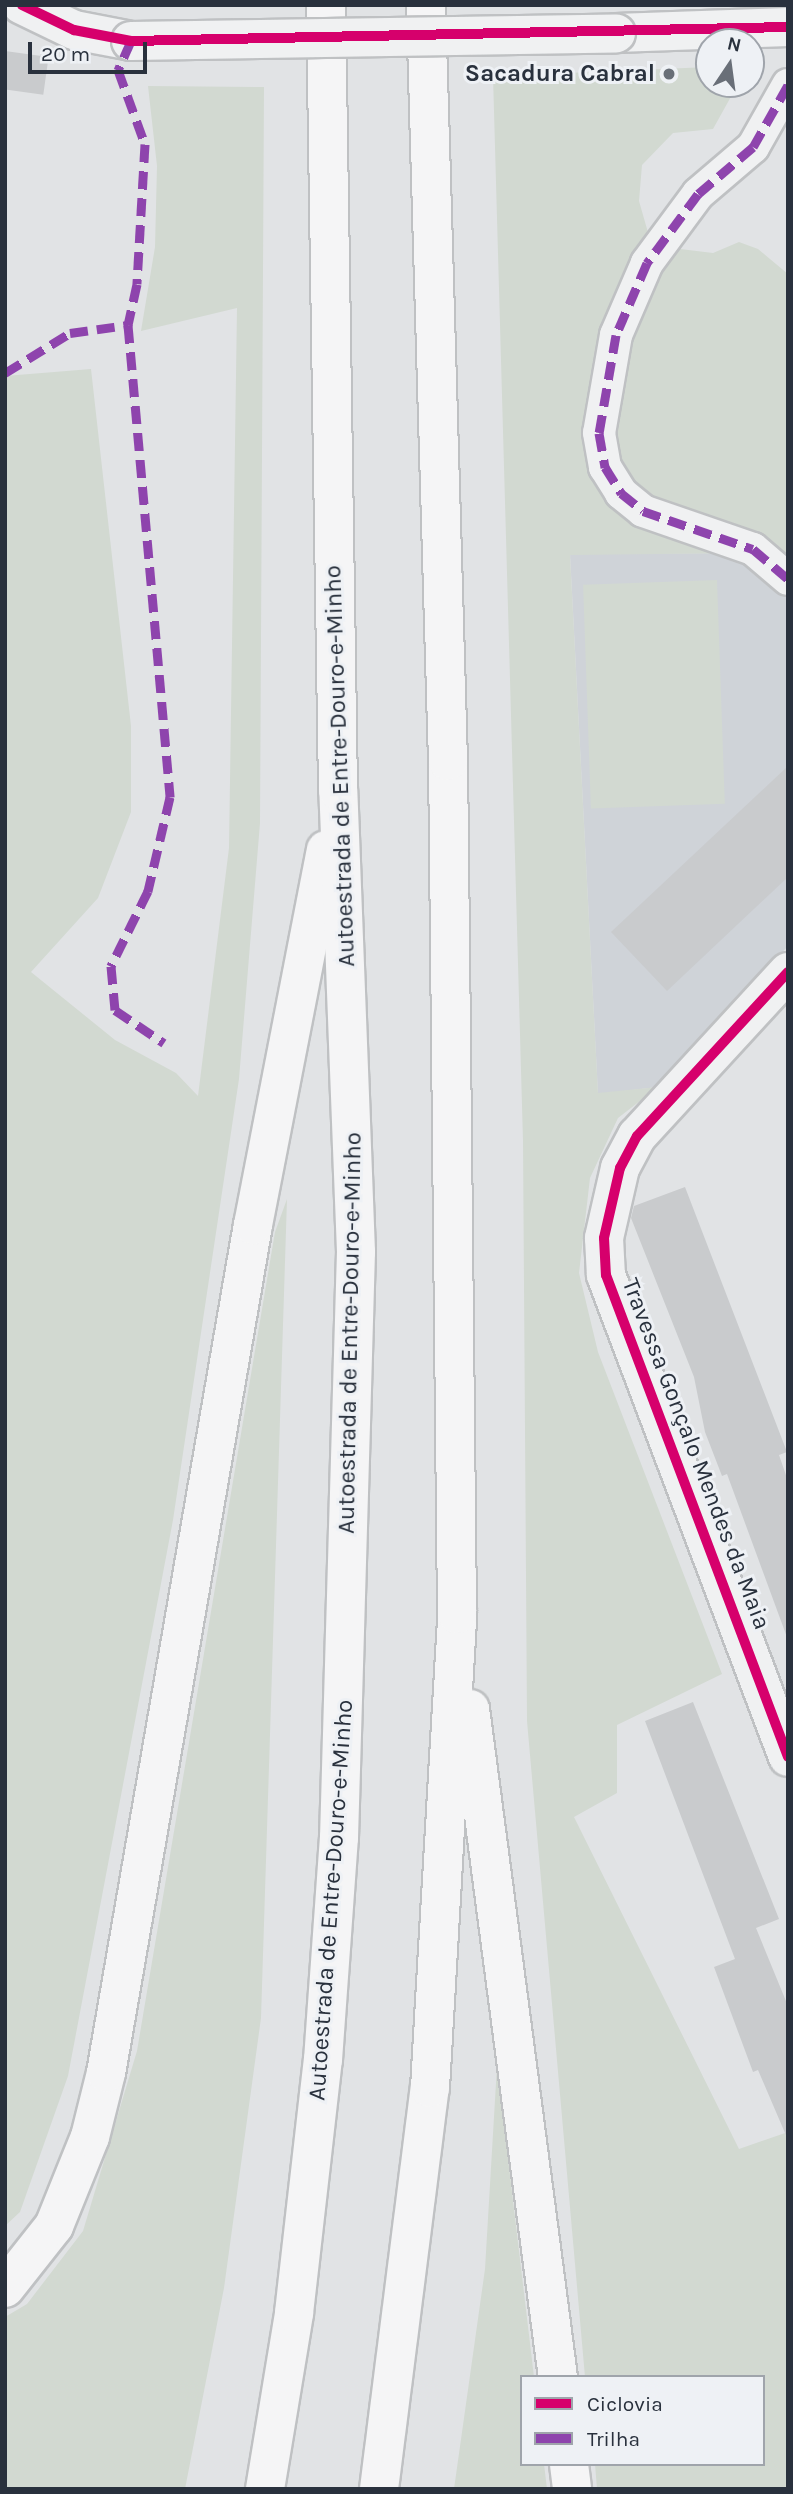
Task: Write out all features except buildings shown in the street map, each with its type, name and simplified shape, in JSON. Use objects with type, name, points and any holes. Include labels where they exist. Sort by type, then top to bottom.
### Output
[{"type":"highway","name":"Autoestrada de Entre-Douro-e-Minho","points":[[265,2489],[310,2187],[339,1838],[356,1252],[338,790],[326,5]]},
{"type":"highway","points":[[379,2489],[430,2088],[457,1614],[448,761],[426,5]]},
{"type":"highway","points":[[5,2288],[60,2214],[106,2074],[253,1225],[338,790]]},
{"type":"highway","points":[[457,1614],[558,2375]]},
{"type":"highway","points":[[569,2466],[572,2489]]},
{"type":"street","points":[[22,5],[74,30],[131,41],[616,33],[788,27]]},
{"type":"street","points":[[788,85],[753,147],[698,194],[632,290],[607,369],[599,433],[605,467],[628,499],[643,510],[753,549],[788,579]]},
{"type":"street","name":"Travessa Gonçalo Mendes da Maia","points":[[788,972],[638,1136],[620,1168],[604,1238],[606,1275],[788,1757]]},
{"type":"shaded area","points":[[695,68],[695,98],[730,98],[713,129],[673,133],[642,165],[639,201],[651,243],[599,481],[748,553],[570,555],[598,1093],[658,1087],[618,1118],[590,1178],[579,1273],[598,1352],[722,1674],[617,1725],[617,1793],[574,1817],[739,2149],[788,2132],[788,2489],[597,2489],[595,2466],[765,2466],[765,2375],[585,2375],[527,1721],[523,1141],[493,76]]},
{"type":"shaded area","points":[[148,86],[264,87],[260,823],[239,1079],[173,1520],[68,2076],[20,2212],[5,2226],[5,376],[91,369],[131,726],[131,812],[98,898],[31,972],[115,1040],[176,1073],[198,1096],[229,848],[237,308],[141,331],[155,247],[157,166]]},
{"type":"shaded area","points":[[739,242],[758,249],[788,274],[788,569],[649,500],[618,464],[611,425],[613,391],[646,291],[672,248],[713,253]]},
{"type":"shaded area","points":[[748,553],[788,591],[788,946],[658,1087],[598,1094],[570,554]]},
{"type":"shaded area","points":[[717,580],[725,804],[591,809],[583,585]]},
{"type":"shaded area","points":[[287,1199],[261,2018],[224,2288],[185,2489],[5,2489],[5,2317],[27,2304],[83,2231],[137,2051],[275,1232]]},
{"type":"shaded area","points":[[497,2066],[534,2375],[520,2375],[520,2466],[544,2466],[547,2489],[454,2489],[485,2269]]},
{"type":"marked path","points":[[131,41],[118,70],[145,144],[137,284],[128,325],[170,797],[148,891],[111,966],[115,1010],[164,1043]]},
{"type":"marked path","points":[[788,85],[753,147],[698,194],[647,263],[616,335],[599,433],[605,467],[621,493],[643,511],[753,549],[788,579]]},
{"type":"marked path","points":[[5,373],[70,333],[128,325]]},
{"type":"cycle path","points":[[22,5],[74,30],[131,41],[788,27]]},
{"type":"cycle path","points":[[788,972],[637,1136],[620,1168],[604,1238],[606,1275],[788,1757]]},
{"type":"place","name":"Sacadura Cabral","points":[[669,74]]}]
